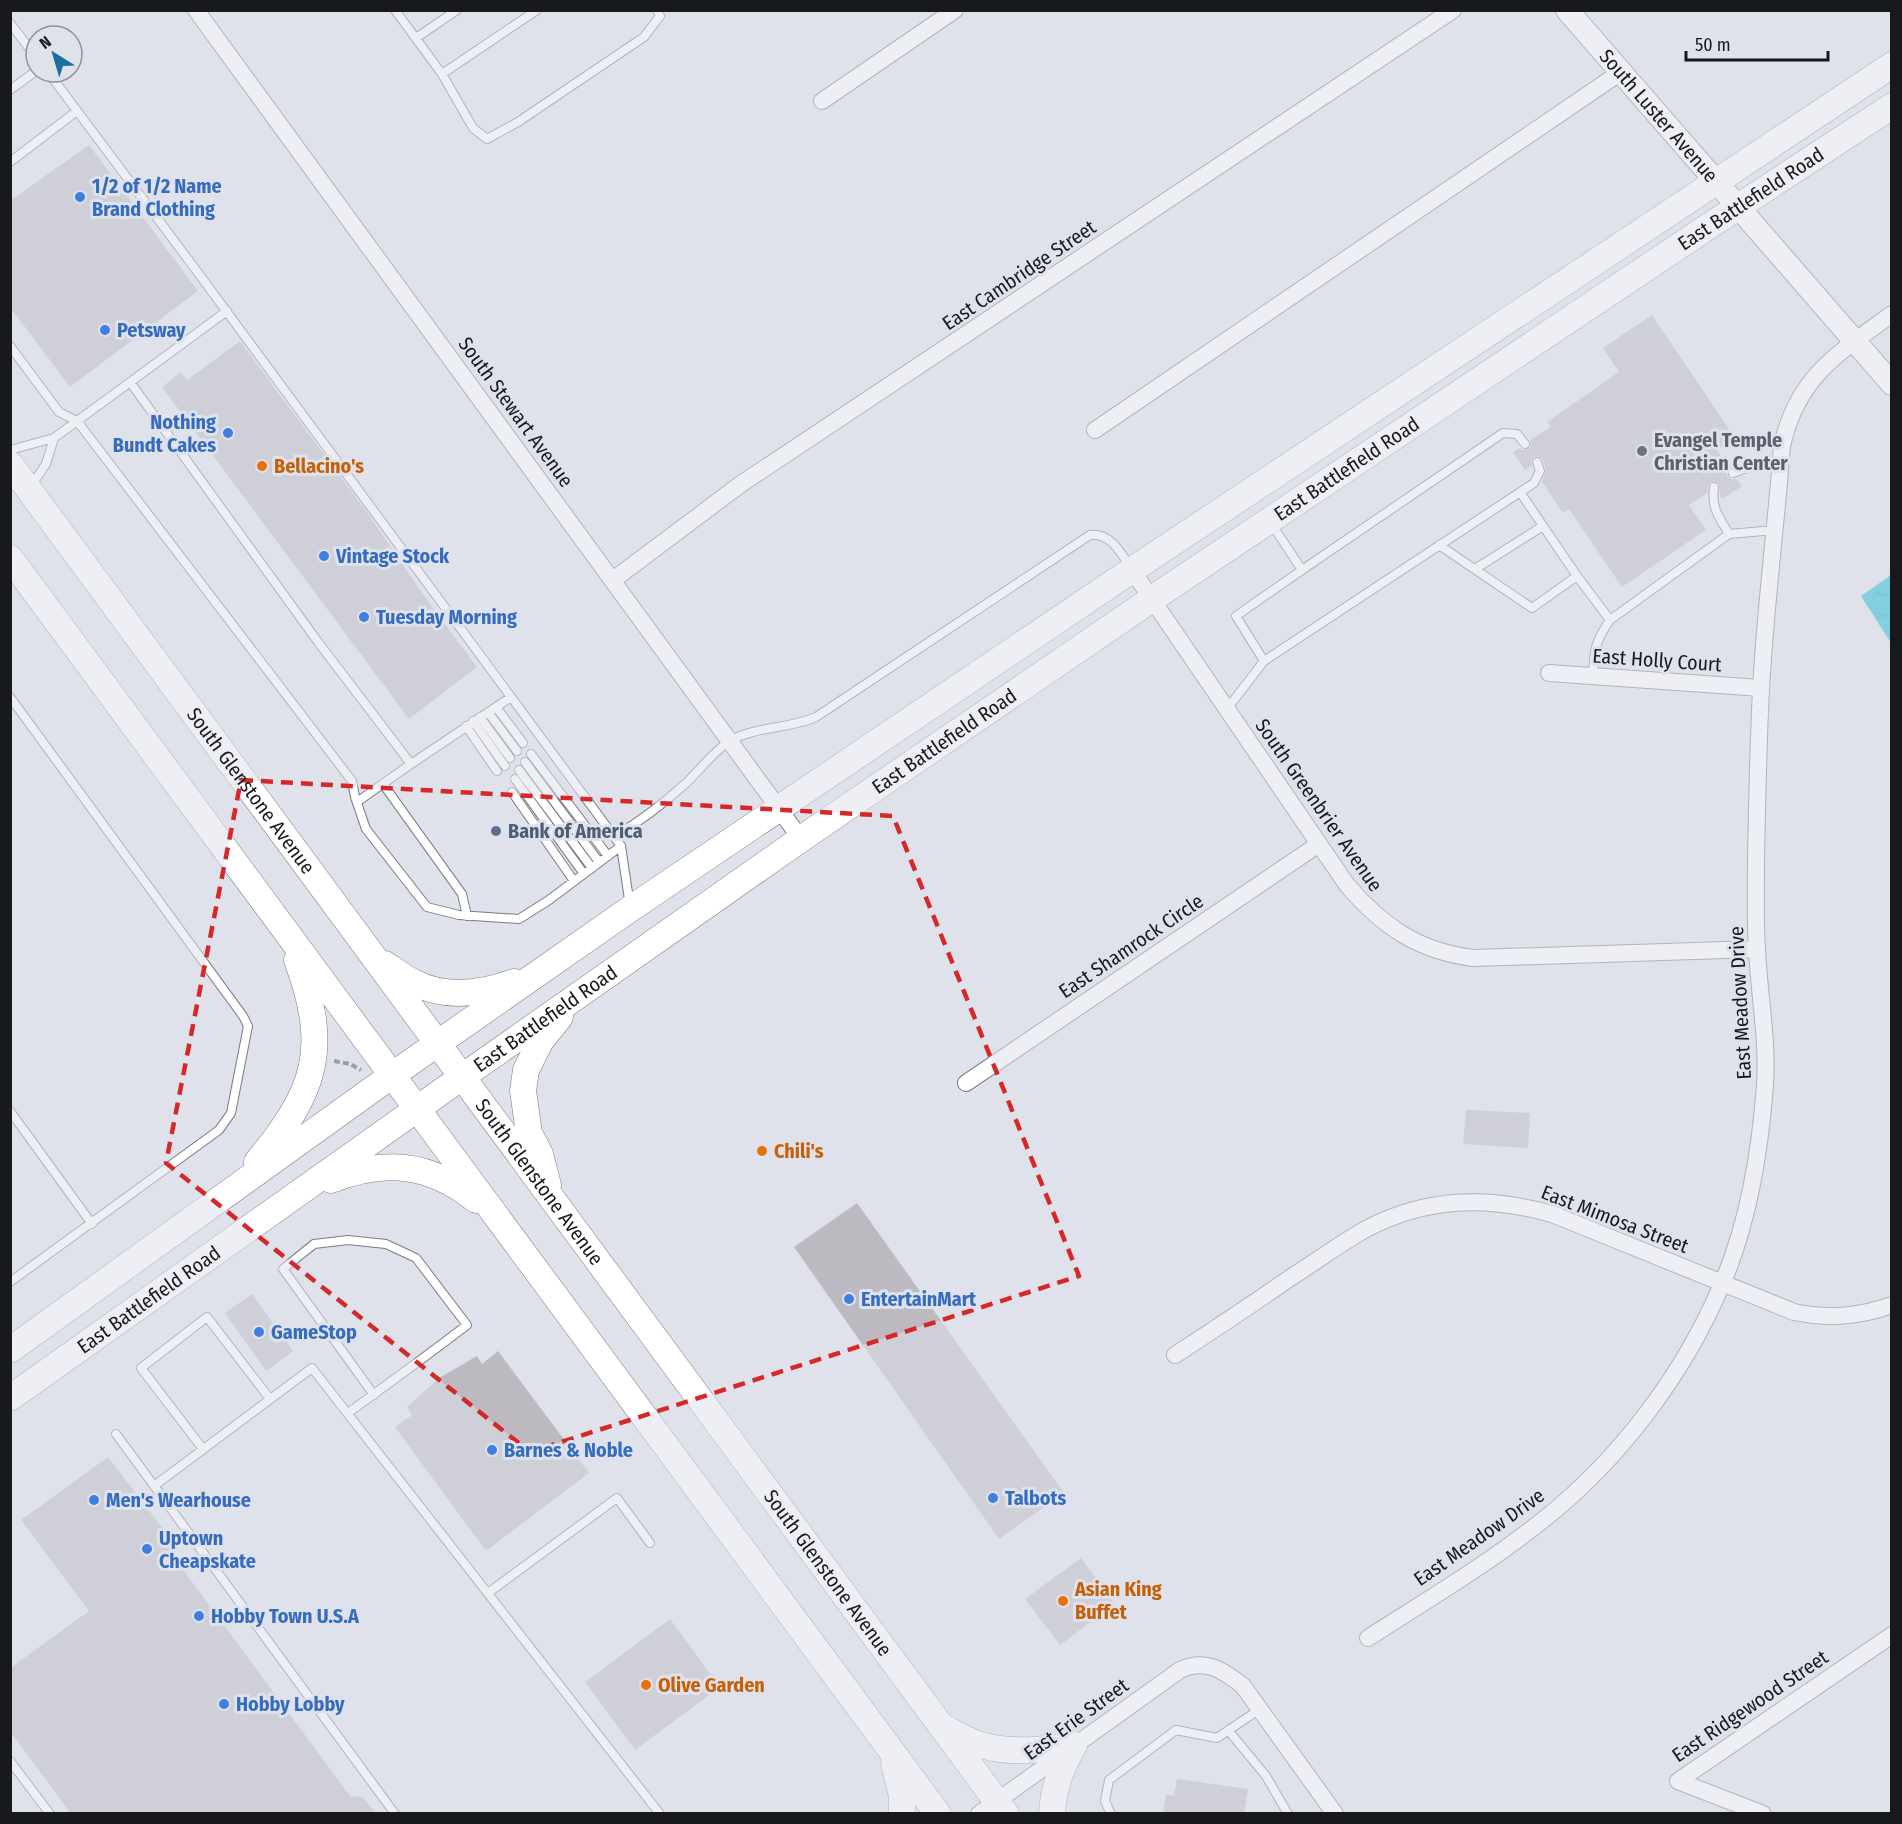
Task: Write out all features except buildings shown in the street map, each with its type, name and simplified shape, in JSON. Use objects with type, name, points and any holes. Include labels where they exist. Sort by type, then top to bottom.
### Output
[{"type":"main road","name":"East Battlefield Road","points":[[10,1350],[235,1188],[380,1070],[437,1043],[630,909],[1132,570],[1892,65]]},
{"type":"main road","name":"East Battlefield Road","points":[[10,1398],[801,839],[1269,520],[1892,106]]},
{"type":"main road","name":"South Glenstone Avenue","points":[[10,464],[940,1725],[994,1809]]},
{"type":"main road","points":[[10,558],[287,934],[380,1070],[417,1110],[499,1219],[938,1814]]},
{"type":"main road","points":[[235,1188],[291,1117],[305,1091],[314,1059],[315,1037],[312,1012],[304,978],[287,934]]},
{"type":"main road","points":[[374,958],[411,981],[429,989],[451,994],[489,989],[539,972]]},
{"type":"main road","points":[[550,1197],[540,1154],[530,1133],[523,1091],[526,1070],[540,1042],[574,999]]},
{"type":"main road","points":[[304,1190],[362,1171],[386,1166],[409,1168],[436,1174],[458,1186],[499,1219]]},
{"type":"main road","points":[[940,1725],[980,1745],[1003,1749],[1042,1750],[1074,1745]]},
{"type":"main road","points":[[1052,1814],[1056,1783],[1062,1765],[1074,1745]]},
{"type":"main road","points":[[889,1748],[900,1788],[902,1814]]},
{"type":"street","name":"South Stewart Avenue","points":[[196,10],[801,839]]},
{"type":"street","points":[[822,101],[956,10]]},
{"type":"street","name":"East Cambridge Street","points":[[613,580],[741,484],[1453,10]]},
{"type":"street","name":"South Luster Avenue","points":[[1567,10],[1892,384]]},
{"type":"street","points":[[1095,430],[1621,72]]},
{"type":"street","name":"East Meadow Drive","points":[[1368,1638],[1517,1540],[1546,1518],[1599,1468],[1647,1412],[1668,1382],[1688,1350],[1723,1283],[1752,1186],[1762,1117],[1766,1046],[1757,949],[1757,807],[1761,688],[1782,446],[1795,404],[1821,370],[1892,314]]},
{"type":"street","name":"South Greenbrier Avenue","points":[[1132,570],[1347,885],[1366,908],[1417,943],[1456,956],[1488,958],[1757,949]]},
{"type":"street","name":"East Holly Court","points":[[1550,673],[1761,688]]},
{"type":"street","name":"East Shamrock Circle","points":[[966,1083],[1318,844]]},
{"type":"street","name":"East Mimosa Street","points":[[1175,1355],[1366,1229],[1405,1213],[1447,1204],[1490,1201],[1541,1211],[1785,1308],[1812,1316],[1854,1316],[1892,1305]]},
{"type":"street","name":"East Ridgewood Street","points":[[1763,1814],[1678,1780],[1892,1635]]},
{"type":"street","name":"East Erie Street","points":[[994,1809],[1074,1745],[1180,1670],[1200,1665],[1215,1667],[1243,1686],[1260,1709]]},
{"type":"street","points":[[1260,1709],[1334,1813]]},
{"type":"lane","points":[[395,10],[442,74],[473,128],[487,139],[518,122],[644,37],[660,16],[657,10]]},
{"type":"lane","points":[[416,38],[457,10]]},
{"type":"lane","points":[[442,74],[537,10]]},
{"type":"lane","points":[[11,24],[24,41]]},
{"type":"lane","points":[[10,90],[24,80]]},
{"type":"lane","points":[[57,84],[621,846],[630,909]]},
{"type":"lane","points":[[10,162],[77,111]]},
{"type":"lane","points":[[10,450],[54,438],[227,311]]},
{"type":"lane","points":[[10,346],[59,412],[77,421],[352,781],[366,829],[427,907],[467,916],[519,919],[549,900],[621,846]]},
{"type":"lane","points":[[130,382],[318,642],[411,764]]},
{"type":"lane","points":[[1264,661],[1236,616],[1503,433],[1517,434],[1525,444]]},
{"type":"lane","points":[[29,490],[46,464],[54,438]]},
{"type":"lane","points":[[1227,710],[1264,661],[1534,483],[1540,471],[1537,462]]},
{"type":"lane","points":[[1733,473],[1760,463],[1780,463]]},
{"type":"lane","points":[[1714,487],[1712,500],[1714,508],[1729,534]]},
{"type":"lane","points":[[1520,492],[1610,620]]},
{"type":"lane","points":[[1269,520],[1302,570]]},
{"type":"lane","points":[[1475,569],[1543,526]]},
{"type":"lane","points":[[1593,676],[1594,649],[1599,636],[1610,620],[1729,534],[1775,530]]},
{"type":"lane","points":[[614,837],[638,823],[684,785],[729,741],[753,731],[805,722],[816,717],[1090,535],[1098,534],[1114,544],[1132,570]]},
{"type":"lane","points":[[1439,545],[1532,608],[1577,576]]},
{"type":"lane","points":[[10,697],[243,1016],[248,1026],[231,1113],[219,1130],[10,1282]]},
{"type":"lane","points":[[357,802],[511,697]]},
{"type":"lane","points":[[492,709],[520,747]]},
{"type":"lane","points":[[473,721],[504,765],[473,721]]},
{"type":"lane","points":[[531,754],[608,856]]},
{"type":"lane","points":[[525,762],[596,865]]},
{"type":"lane","points":[[519,770],[596,865]]},
{"type":"lane","points":[[515,779],[584,874]]},
{"type":"lane","points":[[383,784],[462,894],[467,916]]},
{"type":"lane","points":[[512,792],[574,881]]},
{"type":"lane","points":[[10,1111],[92,1224]]},
{"type":"lane","points":[[348,1413],[374,1395],[467,1325],[416,1258],[386,1244],[348,1240],[315,1244],[283,1269],[374,1395]]},
{"type":"lane","points":[[203,1449],[141,1368],[207,1317],[270,1399]]},
{"type":"lane","points":[[154,1486],[312,1368],[660,1814]]},
{"type":"lane","points":[[116,1434],[395,1814]]},
{"type":"lane","points":[[488,1593],[616,1498],[650,1543]]},
{"type":"lane","points":[[1111,1814],[1105,1801],[1109,1780],[1176,1730],[1217,1738],[1260,1709]]},
{"type":"lane","points":[[1228,1730],[1266,1776],[1288,1814]]},
{"type":"lane","points":[[10,1761],[50,1814]]},
{"type":"path","points":[[324,1059],[350,1064],[361,1070],[380,1070]]},
{"type":"highlighted area","points":[[241,780],[893,816],[1079,1276],[530,1452],[166,1163]]},
{"type":"water","points":[[1891,575],[1891,643],[1861,596]]},
{"type":"place","name":"1/2 of 1/2 Name Brand Clothing","points":[[80,197]]},
{"type":"place","name":"Petsway","points":[[105,330]]},
{"type":"place","name":"Nothing Bundt Cakes","points":[[228,433]]},
{"type":"place","name":"Evangel Temple Christian Center","points":[[1642,451]]},
{"type":"place","name":"Bellacino's","points":[[262,466]]},
{"type":"place","name":"Vintage Stock","points":[[324,556]]},
{"type":"place","name":"Tuesday Morning","points":[[364,617]]},
{"type":"place","name":"Bank of America","points":[[496,831]]},
{"type":"place","name":"Chili's","points":[[762,1151]]},
{"type":"place","name":"EntertainMart","points":[[849,1299]]},
{"type":"place","name":"GameStop","points":[[259,1332]]},
{"type":"place","name":"Barnes & Noble","points":[[492,1450]]},
{"type":"place","name":"Talbots","points":[[993,1498]]},
{"type":"place","name":"Men's Wearhouse","points":[[94,1500]]},
{"type":"place","name":"Uptown Cheapskate","points":[[147,1549]]},
{"type":"place","name":"Asian King Buffet","points":[[1063,1601]]},
{"type":"place","name":"Hobby Town U.S.A","points":[[199,1616]]},
{"type":"place","name":"Olive Garden","points":[[646,1685]]},
{"type":"place","name":"Hobby Lobby","points":[[224,1704]]}]
